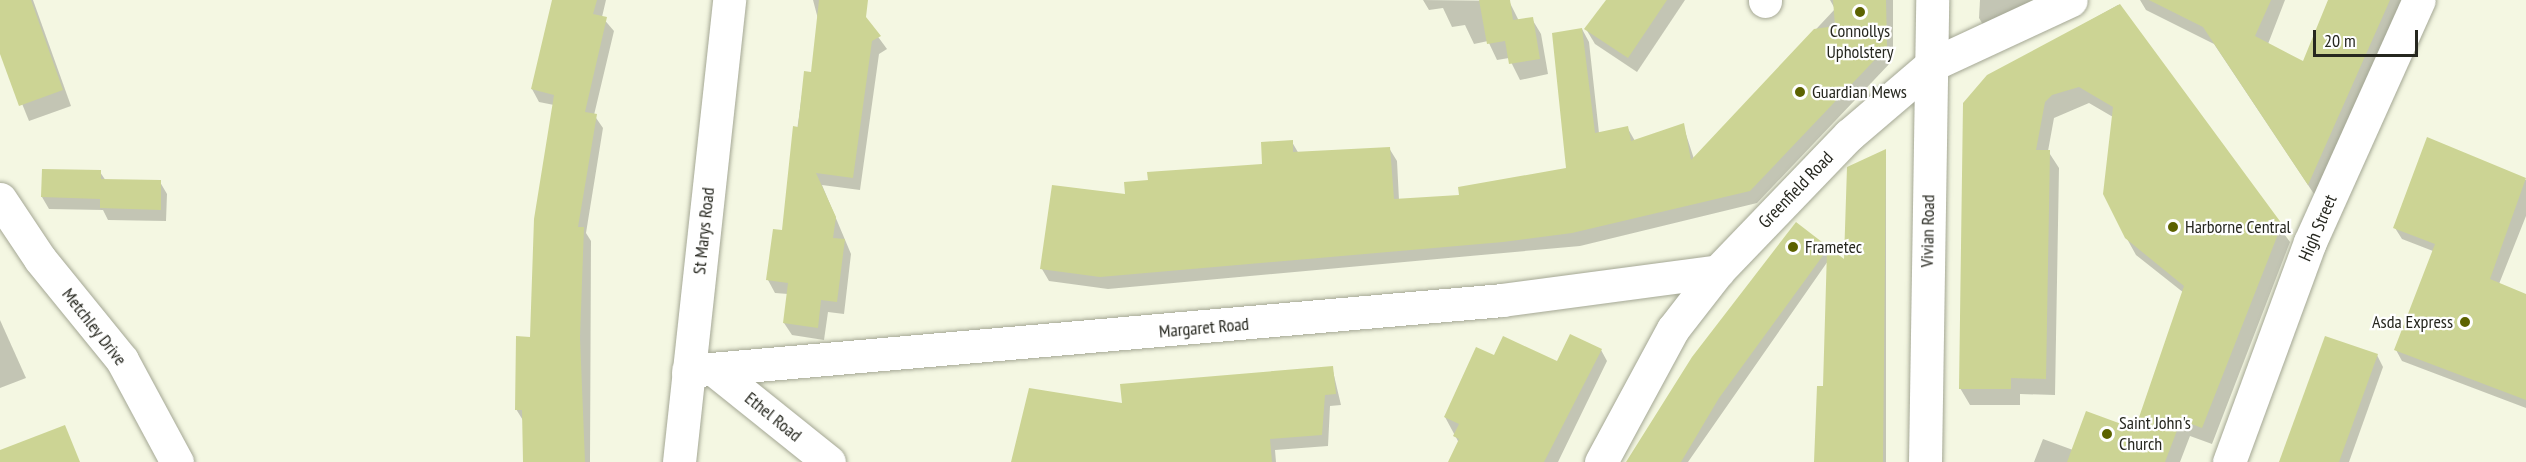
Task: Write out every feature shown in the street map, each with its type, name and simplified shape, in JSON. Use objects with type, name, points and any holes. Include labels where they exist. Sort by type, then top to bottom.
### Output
[{"type":"street","name":"St Marys Road","points":[[679,462],[703,372],[729,0]]},
{"type":"street","name":"Vivian Road","points":[[1925,462],[1932,0]]},
{"type":"street","name":"Greenfield Road","points":[[1601,462],[1668,337],[1718,271],[1849,135],[1931,65],[2071,0]]},
{"type":"street","name":"High Street","points":[[2229,462],[2310,242],[2419,0]]},
{"type":"street","name":"Metchley Drive","points":[[0,199],[40,259],[122,360],[177,462]]},
{"type":"street","name":"Margaret Road","points":[[703,372],[1502,300],[1718,271]]},
{"type":"street","name":"Ethel Road","points":[[703,372],[829,462]]},
{"type":"building","points":[[0,0],[31,0],[63,90],[19,106],[0,54]]},
{"type":"building","points":[[552,0],[597,0],[593,14],[607,17],[585,112],[597,114],[578,227],[584,227],[580,337],[585,462],[523,462],[522,410],[515,410],[516,336],[530,337],[534,219],[554,95],[531,89]]},
{"type":"building","points":[[819,0],[868,0],[866,17],[881,36],[872,41],[853,178],[816,173],[836,217],[833,238],[845,239],[837,302],[821,300],[818,328],[783,323],[788,283],[766,280],[773,229],[782,230],[793,126],[798,127],[804,71],[811,72]]},
{"type":"building","points":[[1479,0],[1510,0],[1513,20],[1533,17],[1540,59],[1509,64],[1505,41],[1487,44]]},
{"type":"building","points":[[1606,0],[1667,0],[1628,58],[1584,29]]},
{"type":"building","points":[[1833,0],[1886,0],[1887,47],[1750,191],[1572,233],[1503,242],[1100,277],[1040,269],[1052,185],[1125,194],[1124,182],[1148,180],[1147,172],[1262,164],[1261,142],[1293,140],[1293,152],[1390,147],[1394,199],[1459,195],[1458,187],[1566,168],[1552,33],[1582,28],[1595,133],[1628,126],[1631,141],[1684,123],[1691,160],[1814,29],[1835,26]]},
{"type":"building","name":"Harborne Central","points":[[2149,0],[2271,0],[2255,36],[2303,61],[2328,0],[2390,0],[2308,185],[2203,27]]},
{"type":"building","points":[[2120,4],[2282,224],[2202,428],[2181,420],[2165,462],[2067,462],[2086,411],[2135,429],[2184,286],[2125,238],[2103,194],[2113,107],[2079,87],[2052,95],[2045,102],[2036,150],[2050,150],[2046,379],[2011,378],[2011,389],[1959,389],[1963,103],[1987,75]]},
{"type":"building","points":[[2427,137],[2526,178],[2490,279],[2526,294],[2526,400],[2394,350],[2435,244],[2393,228]]},
{"type":"building","points":[[1886,149],[1883,462],[1814,462],[1817,386],[1823,386],[1827,250],[1719,398],[1681,462],[1626,462],[1692,357],[1796,222],[1844,259],[1847,167]]},
{"type":"building","points":[[42,169],[101,170],[101,179],[161,180],[161,210],[100,208],[100,199],[41,197]]},
{"type":"building","points":[[1570,334],[1602,349],[1544,462],[1448,462],[1459,439],[1453,436],[1459,424],[1444,417],[1476,347],[1494,355],[1503,336],[1557,361]]},
{"type":"building","points":[[2325,336],[2378,354],[2339,462],[2279,462]]},
{"type":"building","points":[[1333,366],[1336,394],[1325,395],[1322,435],[1270,439],[1272,462],[1011,462],[1029,388],[1122,403],[1120,384]]},
{"type":"building","points":[[65,425],[80,462],[0,462],[0,450]]},
{"type":"place","name":"Connollys Upholstery","points":[[1860,12]]},
{"type":"place","name":"Guardian Mews","points":[[1800,92]]},
{"type":"place","name":"Harborne Central","points":[[2173,227]]},
{"type":"place","name":"Frametec","points":[[1793,247]]},
{"type":"place","name":"Asda Express","points":[[2465,322]]},
{"type":"place","name":"Saint John's Church","points":[[2107,434]]}]
